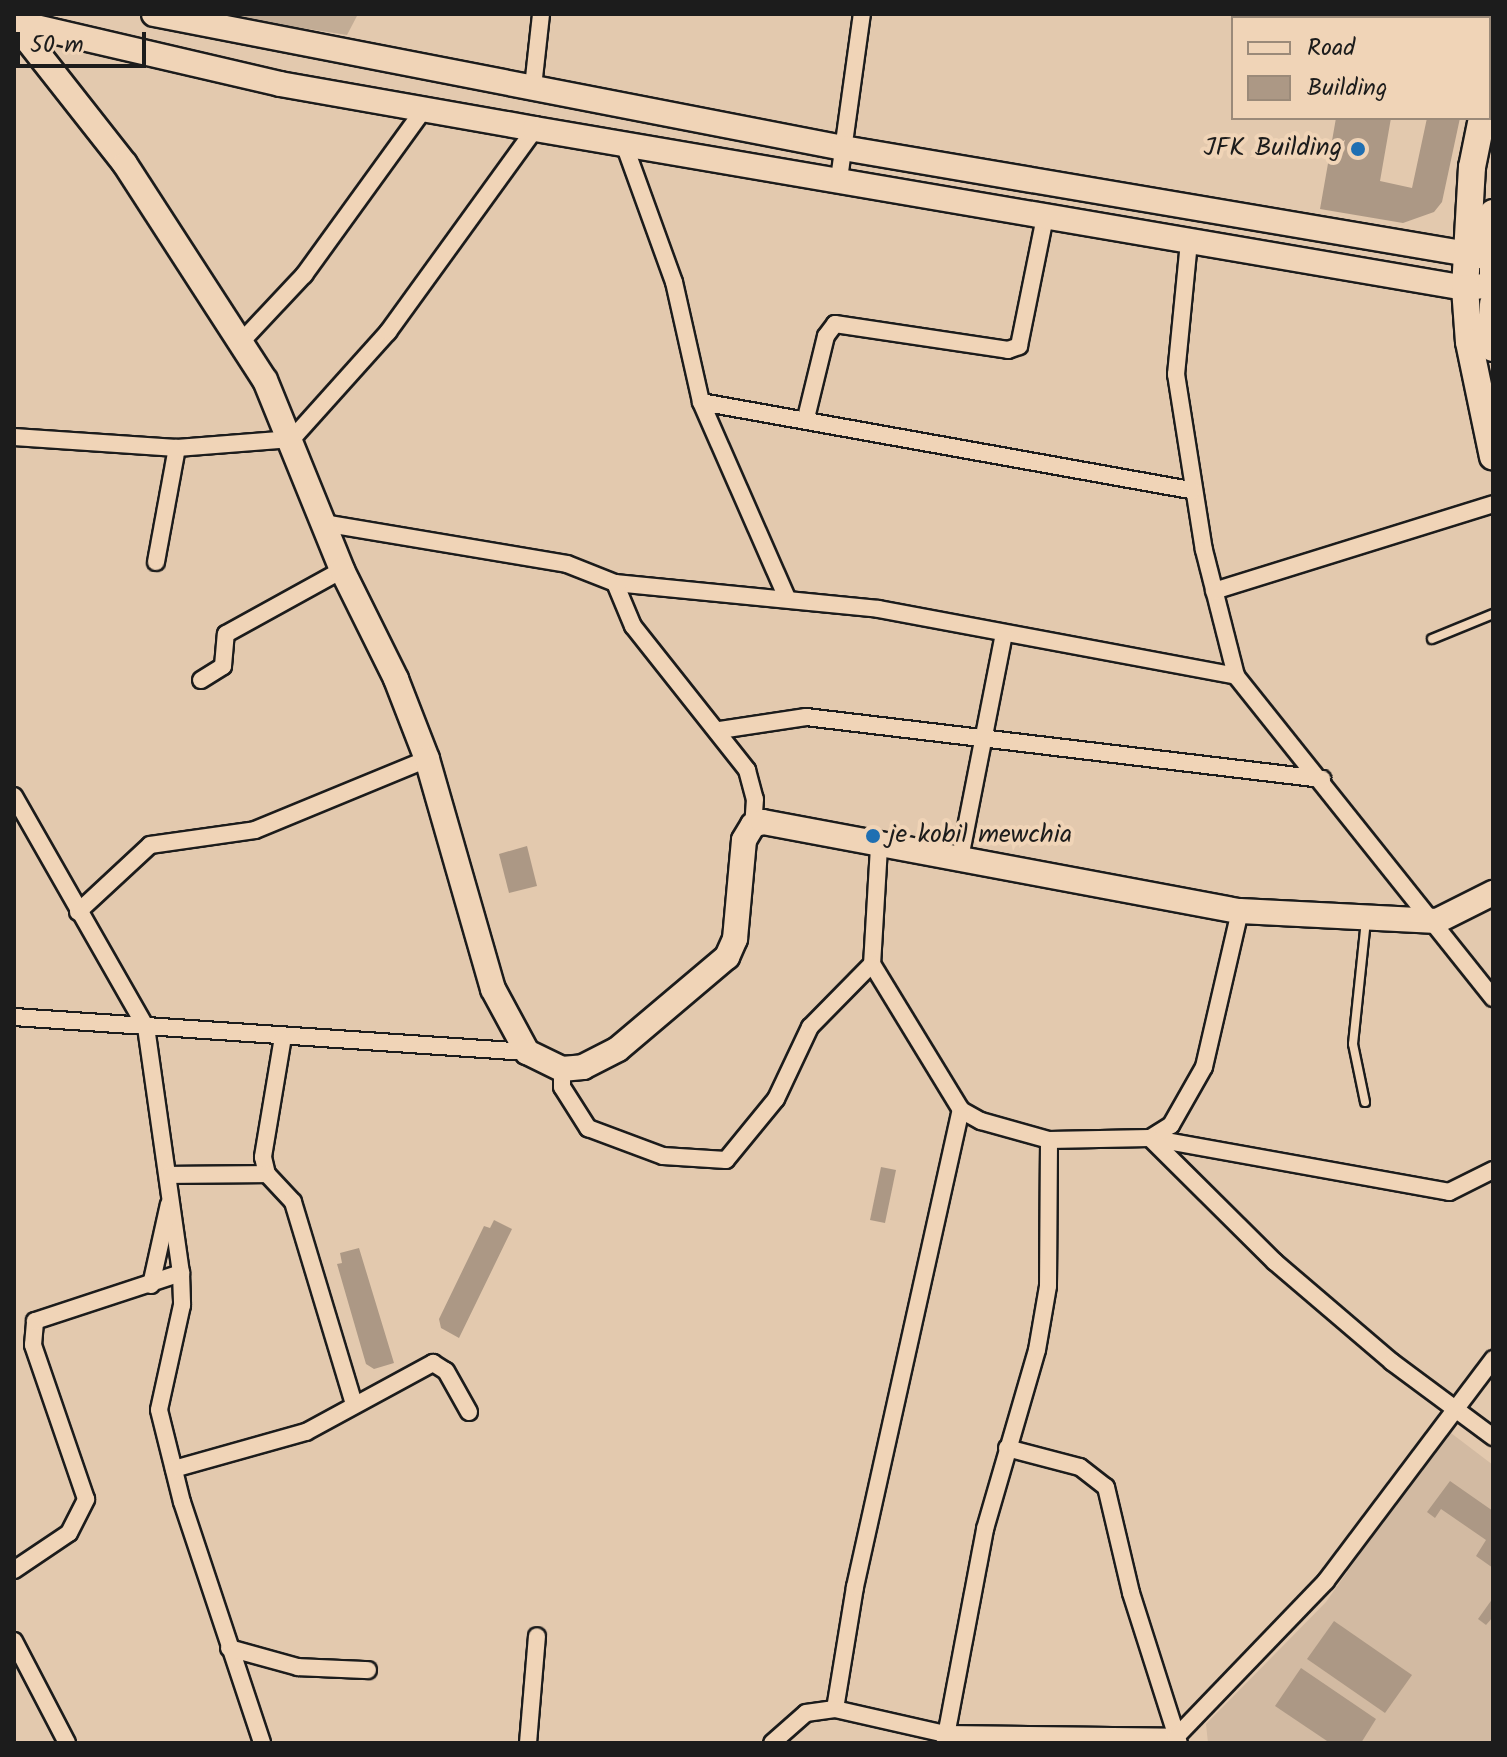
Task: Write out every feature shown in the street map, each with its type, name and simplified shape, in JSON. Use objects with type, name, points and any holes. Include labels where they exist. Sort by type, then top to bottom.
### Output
[{"type":"main road","points":[[1482,120],[1465,253],[1465,288],[1469,342],[1493,457]]},
{"type":"main road","points":[[1493,213],[1493,279]]},
{"type":"main road","points":[[1493,304],[1493,348]]},
{"type":"street","points":[[154,14],[843,148],[1493,258]]},
{"type":"street","points":[[533,87],[541,14]]},
{"type":"street","points":[[839,179],[862,14]]},
{"type":"street","points":[[1486,14],[1493,15]]},
{"type":"street","points":[[14,23],[253,78],[535,129],[1465,288],[1493,285]]},
{"type":"street","points":[[14,23],[125,164],[242,341],[292,439],[342,570],[427,759],[493,989],[527,1052]]},
{"type":"street","points":[[242,341],[304,275],[425,108]]},
{"type":"street","points":[[14,437],[177,448],[292,439],[388,332],[535,129]]},
{"type":"street","points":[[624,144],[674,282],[701,402],[786,596]]},
{"type":"street","points":[[806,418],[826,336],[835,324],[1008,350],[1019,346],[1045,217]]},
{"type":"street","points":[[1189,242],[1175,349],[1192,490],[1236,676],[1437,921],[1493,998]]},
{"type":"street","points":[[701,402],[806,418],[1192,490]]},
{"type":"street","points":[[156,562],[177,448]]},
{"type":"street","points":[[1214,591],[1493,504]]},
{"type":"street","points":[[323,523],[567,564],[615,583],[786,596],[1236,676]]},
{"type":"street","points":[[201,680],[223,666],[226,634],[342,570]]},
{"type":"street","points":[[14,1017],[527,1052],[562,1069],[583,1067],[618,1049],[727,957],[735,939],[742,850],[753,825],[755,799],[747,770],[720,730],[633,626],[615,583]]},
{"type":"street","points":[[960,858],[1004,634]]},
{"type":"street","points":[[720,730],[806,717],[986,736],[1276,779],[1322,779]]},
{"type":"street","points":[[78,912],[150,845],[255,830],[427,759]]},
{"type":"street","points":[[14,796],[146,1027],[181,1273],[182,1305],[159,1410],[229,1648],[262,1743]]},
{"type":"street","points":[[753,825],[960,858],[1240,911],[1366,921],[1437,921],[1493,893]]},
{"type":"street","points":[[879,847],[872,964],[961,1110],[1049,1140],[1150,1138],[1449,1192],[1493,1170]]},
{"type":"street","points":[[1150,1138],[1171,1125],[1204,1067],[1240,911]]},
{"type":"street","points":[[562,1069],[562,1087],[588,1128],[663,1156],[726,1160],[776,1099],[810,1027],[872,964]]},
{"type":"street","points":[[283,1037],[263,1157],[267,1174],[293,1202],[354,1404]]},
{"type":"street","points":[[835,1709],[855,1587],[961,1110]]},
{"type":"street","points":[[1150,1138],[1275,1262],[1455,1411],[1493,1437]]},
{"type":"street","points":[[945,1738],[963,1629],[1007,1448],[1037,1350],[1048,1286],[1049,1140]]},
{"type":"street","points":[[169,1175],[267,1174]]},
{"type":"street","points":[[151,1285],[170,1200]]},
{"type":"street","points":[[14,1570],[69,1533],[86,1499],[33,1345],[35,1321],[181,1273]]},
{"type":"street","points":[[772,1743],[806,1713],[835,1709],[945,1738],[1178,1740],[1326,1581],[1493,1359]]},
{"type":"street","points":[[174,1469],[306,1432],[354,1404],[440,1364],[469,1412]]},
{"type":"street","points":[[1007,1448],[1080,1467],[1106,1487],[1178,1740]]},
{"type":"street","points":[[528,1743],[537,1636]]},
{"type":"street","points":[[14,1641],[67,1743]]},
{"type":"street","points":[[229,1648],[298,1667],[368,1670]]},
{"type":"lane","points":[[1432,639],[1493,614]]},
{"type":"lane","points":[[1365,1102],[1353,1044],[1366,921]]},
{"type":"shaded area","points":[[212,14],[358,14],[347,35]]},
{"type":"shaded area","points":[[1447,1430],[1493,1465],[1493,1743],[1208,1743],[1206,1724],[1326,1602]]},
{"type":"building","name":"JFK Building","points":[[1336,120],[1391,120],[1380,181],[1412,188],[1427,120],[1460,120],[1442,202],[1434,212],[1403,223],[1320,209]]},
{"type":"building","points":[[527,846],[537,886],[509,893],[499,854]]},
{"type":"building","points":[[881,1167],[896,1170],[885,1223],[870,1220]]},
{"type":"building","points":[[494,1220],[512,1229],[459,1338],[441,1328],[439,1319],[484,1226],[490,1228]]},
{"type":"building","points":[[359,1248],[394,1363],[374,1369],[366,1364],[337,1264],[342,1263],[340,1253]]},
{"type":"building","points":[[1450,1481],[1493,1511],[1493,1568],[1476,1556],[1486,1540],[1441,1509],[1435,1518],[1427,1512]]},
{"type":"building","points":[[1493,1598],[1493,1617],[1486,1625],[1478,1619]]},
{"type":"building","points":[[1334,1621],[1412,1675],[1385,1713],[1307,1659]]},
{"type":"building","points":[[1301,1668],[1376,1719],[1361,1743],[1330,1743],[1275,1706]]},
{"type":"place","name":"JFK Building","points":[[1358,149]]},
{"type":"place","name":"je kobil mewchia","points":[[873,836]]}]
